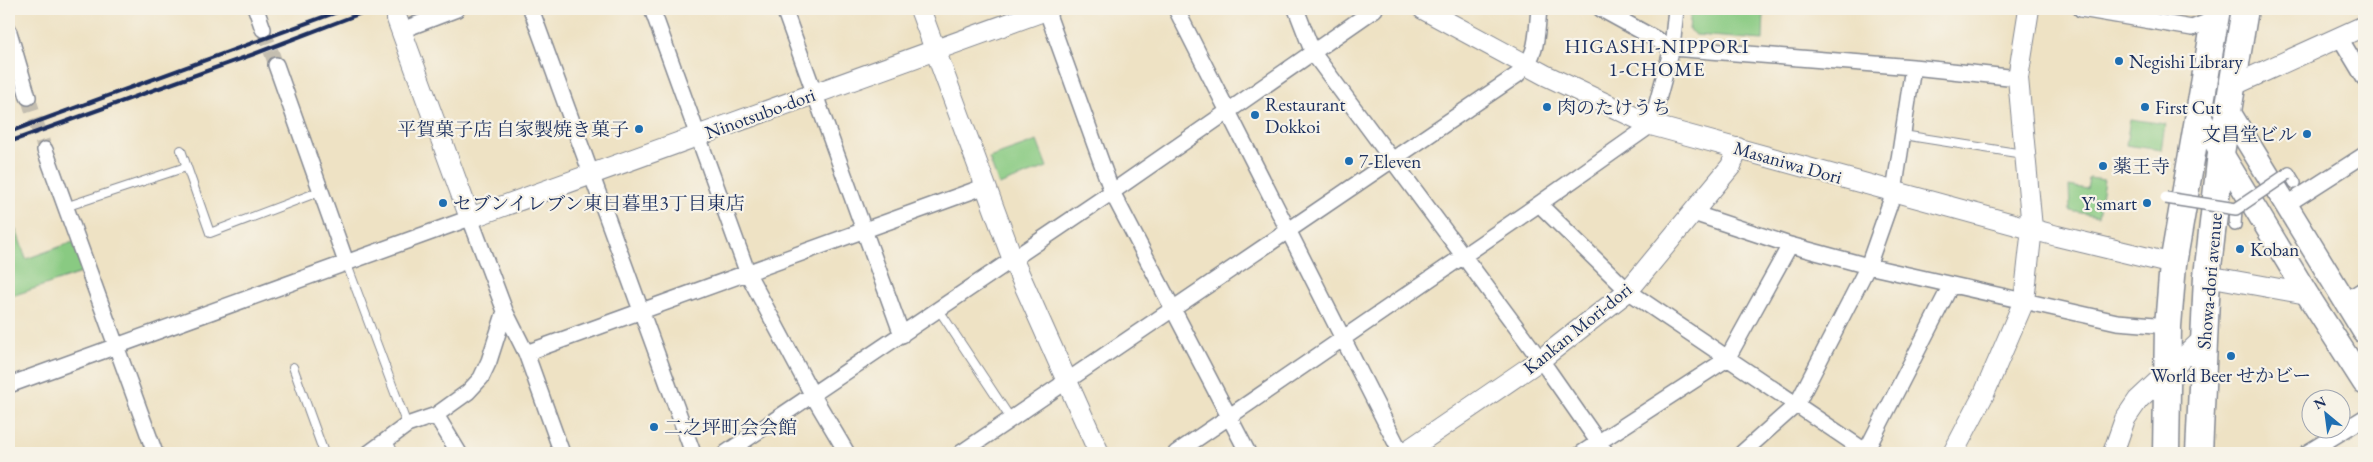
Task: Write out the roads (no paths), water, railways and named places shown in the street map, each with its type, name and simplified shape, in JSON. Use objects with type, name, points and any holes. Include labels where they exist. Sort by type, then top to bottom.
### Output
[{"type":"highway","name":"Showa-dori avenue","points":[[2199,453],[2207,276],[2221,153],[2245,9]]},
{"type":"highway","name":"Showa-dori avenue","points":[[2166,453],[2168,326],[2173,264],[2216,14]]},
{"type":"main road","points":[[2230,98],[2286,205],[2364,332]]},
{"type":"main road","points":[[2198,114],[2307,294],[2364,383]]},
{"type":"street","points":[[256,9],[263,29]]},
{"type":"street","points":[[457,9],[399,24],[505,311],[526,353],[562,453]]},
{"type":"street","points":[[532,9],[693,453]]},
{"type":"street","points":[[652,9],[748,274],[812,394],[847,453]]},
{"type":"street","points":[[784,9],[902,335]]},
{"type":"street","points":[[920,9],[1013,260],[1099,453]]},
{"type":"street","points":[[1047,9],[1112,192],[1248,453]]},
{"type":"street","name":"Ninotsubo-dori","points":[[470,218],[1047,9]]},
{"type":"street","points":[[1176,9],[1342,339],[1402,453]]},
{"type":"street","points":[[1296,9],[1313,53],[1464,256],[1602,448]]},
{"type":"street","points":[[726,453],[1013,260],[1375,9]]},
{"type":"street","name":"Masaniwa Dori","points":[[1423,9],[1528,65],[1652,125],[1894,192],[2173,264]]},
{"type":"street","points":[[961,453],[1289,232],[1392,159],[1517,75],[1528,65],[1534,55],[1538,9]]},
{"type":"street","points":[[1601,9],[1672,48],[1914,66],[2018,78]]},
{"type":"street","points":[[1176,453],[1540,204],[1652,125],[1672,48],[1676,9]]},
{"type":"street","points":[[1952,453],[1984,394],[2024,301],[2032,228],[2018,78],[2028,9]]},
{"type":"street","points":[[2081,9],[2113,11],[2192,28],[2216,14]]},
{"type":"street","points":[[2230,98],[2364,26]]},
{"type":"street","points":[[9,32],[28,97]]},
{"type":"street","points":[[2340,38],[2364,78]]},
{"type":"street","points":[[276,65],[346,262]]},
{"type":"street","points":[[1742,453],[1797,404],[1868,266],[1894,192],[1914,66]]},
{"type":"street","name":"Kankan Mori-dori","points":[[1402,453],[1540,360],[1628,291],[1731,166],[1738,148]]},
{"type":"street","points":[[45,150],[155,453]]},
{"type":"street","points":[[2286,205],[2364,155]]},
{"type":"street","points":[[2167,194],[2236,209],[2292,178]]},
{"type":"street","points":[[526,353],[986,186]]},
{"type":"street","points":[[1540,204],[1628,291],[1867,453],[1951,284]]},
{"type":"street","points":[[2235,224],[2236,209]]},
{"type":"street","points":[[1693,212],[1790,245],[1868,266],[2116,322],[2168,326]]},
{"type":"street","points":[[9,384],[470,218]]},
{"type":"street","points":[[1582,453],[1602,448],[1727,359],[1790,245]]},
{"type":"street","points":[[2207,276],[2307,294]]},
{"type":"street","points":[[2345,301],[2364,289]]},
{"type":"street","points":[[368,453],[406,425],[436,415],[468,392],[480,378],[489,361],[505,311]]},
{"type":"street","points":[[2106,453],[2118,410],[2134,389],[2203,339]]},
{"type":"street","points":[[2112,453],[2125,419],[2138,400],[2167,366]]},
{"type":"street","points":[[436,415],[459,453]]},
{"type":"street","points":[[2308,453],[2364,418]]},
{"type":"lane","points":[[1903,135],[2025,154]]},
{"type":"lane","points":[[181,150],[210,233],[321,191]]},
{"type":"lane","points":[[65,207],[186,168]]},
{"type":"lane","points":[[346,262],[406,425]]},
{"type":"lane","points":[[938,310],[1011,419]]},
{"type":"lane","points":[[293,367],[324,453]]},
{"type":"lane","points":[[387,439],[394,453]]},
{"type":"tunnel","points":[[263,29],[276,65]]},
{"type":"tunnel","points":[[28,97],[45,150]]},
{"type":"railway","points":[[9,132],[345,9]]},
{"type":"railway","points":[[9,142],[254,54],[372,9]]},
{"type":"place","name":"Negishi Library","points":[[2119,61]]},
{"type":"place","name":"肉のたけうち","points":[[1547,107]]},
{"type":"place","name":"First Cut","points":[[2145,107]]},
{"type":"place","name":"Restaurant Dokkoi","points":[[1255,115]]},
{"type":"place","name":"平賀菓子店 自家製焼き菓子","points":[[639,129]]},
{"type":"place","name":"文昌堂ビル","points":[[2307,134]]},
{"type":"place","name":"7-Eleven","points":[[1349,161]]},
{"type":"place","name":"薬王寺","points":[[2103,166]]},
{"type":"place","name":"セブンイレブン東日暮里3丁目東店","points":[[443,203]]},
{"type":"place","name":"Y'smart","points":[[2147,203]]},
{"type":"place","name":"Koban","points":[[2240,249]]},
{"type":"place","name":"World Beer せかビー","points":[[2231,356]]},
{"type":"place","name":"二之坪町会会館","points":[[654,427]]},
{"type":"district","name":"HIGASHI-NIPPORI 1-CHOME","points":[[1657,58]]}]
